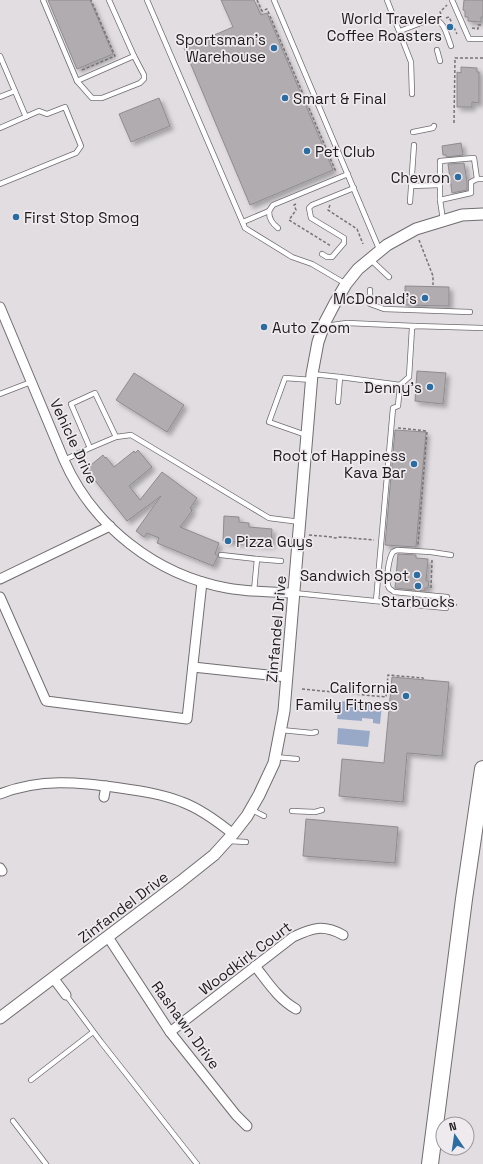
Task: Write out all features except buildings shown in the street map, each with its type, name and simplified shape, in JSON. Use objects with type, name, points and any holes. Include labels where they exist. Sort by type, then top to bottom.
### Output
[{"type":"highway","points":[[430,1164],[464,899],[483,769]]},
{"type":"street","name":"Zinfandel Drive","points":[[0,1018],[54,979],[208,860],[230,837],[259,796],[274,763],[281,730],[287,677],[312,377],[318,342],[324,326],[346,284],[358,269],[387,245],[416,229],[443,220],[462,215],[483,214]]},
{"type":"street","name":"Vehicle Drive","points":[[0,308],[73,478],[96,512],[110,526],[131,545],[150,558],[170,569],[202,582],[227,588],[294,593]]},
{"type":"street","points":[[0,579],[110,526]]},
{"type":"street","points":[[0,597],[46,701],[187,718],[202,582]]},
{"type":"street","points":[[193,667],[287,677]]},
{"type":"street","points":[[0,794],[44,783],[77,783],[150,792],[166,796],[198,809],[213,818],[230,837]]},
{"type":"street","points":[[104,797],[106,786]]},
{"type":"street","name":"Woodkirk Court","points":[[170,1032],[293,937],[317,928],[333,930],[343,935]]},
{"type":"street","name":"Rashawn Drive","points":[[108,937],[170,1032],[247,1126]]},
{"type":"street","points":[[255,966],[280,997],[296,1009]]},
{"type":"street","points":[[54,979],[66,995]]},
{"type":"lane","points":[[43,0],[78,81],[92,98],[102,98],[140,83],[144,79],[144,75],[109,0]]},
{"type":"lane","points":[[147,0],[245,228],[292,257],[312,264],[346,284]]},
{"type":"lane","points":[[274,0],[380,251]]},
{"type":"lane","points":[[387,0],[411,62],[412,94]]},
{"type":"lane","points":[[452,0],[469,39],[483,39]]},
{"type":"lane","points":[[400,31],[431,19],[435,19],[443,26],[450,46]]},
{"type":"lane","points":[[437,50],[440,61]]},
{"type":"lane","points":[[0,56],[2,65],[26,117]]},
{"type":"lane","points":[[78,81],[134,56]]},
{"type":"lane","points":[[0,97],[15,91]]},
{"type":"lane","points":[[0,128],[39,111],[47,114],[65,107],[81,146],[76,153],[0,184]]},
{"type":"lane","points":[[413,132],[433,128],[434,126]]},
{"type":"lane","points":[[410,202],[414,145]]},
{"type":"lane","points":[[443,220],[440,200],[440,161],[474,158],[477,179]]},
{"type":"lane","points":[[278,228],[269,218],[269,211],[273,205],[348,174]]},
{"type":"lane","points":[[440,200],[471,193],[472,182],[477,179],[483,179]]},
{"type":"lane","points":[[411,186],[440,185]]},
{"type":"lane","points":[[322,254],[327,257],[332,257],[344,243],[344,238],[311,218],[309,208],[312,205],[354,188]]},
{"type":"lane","points":[[242,222],[269,211]]},
{"type":"lane","points":[[370,259],[389,277]]},
{"type":"lane","points":[[370,290],[370,304],[384,309],[470,312]]},
{"type":"lane","points":[[324,326],[347,323],[483,328]]},
{"type":"lane","points":[[307,436],[269,422],[285,378],[340,377],[400,384],[409,377],[412,328],[415,326]]},
{"type":"lane","points":[[338,402],[340,377]]},
{"type":"lane","points":[[0,394],[31,382]]},
{"type":"lane","points":[[376,601],[393,408],[398,406],[400,384]]},
{"type":"lane","points":[[90,448],[70,404],[95,393],[116,437]]},
{"type":"lane","points":[[64,460],[116,437],[131,435],[269,518],[300,522]]},
{"type":"lane","points":[[447,597],[394,592],[388,585],[390,557],[393,552],[397,550],[451,555]]},
{"type":"lane","points":[[221,555],[281,561]]},
{"type":"lane","points":[[254,591],[257,559]]},
{"type":"lane","points":[[294,593],[376,601],[446,605]]},
{"type":"lane","points":[[281,730],[312,734],[316,732]]},
{"type":"lane","points":[[275,757],[297,759]]},
{"type":"lane","points":[[251,809],[264,816]]},
{"type":"lane","points":[[292,811],[315,812],[322,810]]},
{"type":"lane","points":[[230,837],[246,842]]},
{"type":"lane","points":[[66,995],[93,1032],[197,1164]]},
{"type":"lane","points":[[31,1080],[93,1032]]},
{"type":"lane","points":[[13,1121],[46,1164]]},
{"type":"path","points":[[82,70],[115,56],[91,0]]},
{"type":"path","points":[[257,0],[262,11],[267,9],[339,178]]},
{"type":"path","points":[[442,16],[440,12],[452,0]]},
{"type":"path","points":[[444,19],[449,17],[457,34]]},
{"type":"path","points":[[454,123],[455,58],[483,58]]},
{"type":"path","points":[[330,198],[332,202],[328,210],[357,229],[363,244]]},
{"type":"path","points":[[301,202],[294,204],[296,210],[289,220],[331,246]]},
{"type":"path","points":[[420,240],[433,276],[433,285]]},
{"type":"path","points":[[398,428],[427,431],[417,549],[424,549],[426,556],[432,557],[430,595]]},
{"type":"path","points":[[309,535],[373,540],[382,531]]},
{"type":"path","points":[[446,605],[457,605]]},
{"type":"path","points":[[302,689],[386,697],[388,675],[423,679]]},
{"type":"water","points":[[339,701],[382,705],[380,724],[373,723],[373,719],[362,718],[362,721],[337,719]]},
{"type":"water","points":[[338,728],[370,731],[368,747],[337,744]]},
{"type":"place","name":"World Traveler Coffee Roasters","points":[[450,27]]},
{"type":"place","name":"Sportsman's Warehouse","points":[[274,48]]},
{"type":"place","name":"Smart & Final","points":[[285,98]]},
{"type":"place","name":"Pet Club","points":[[307,151]]},
{"type":"place","name":"Chevron","points":[[458,177]]},
{"type":"place","name":"First Stop Smog","points":[[16,217]]},
{"type":"place","name":"McDonald's","points":[[425,298]]},
{"type":"place","name":"Auto Zoom","points":[[264,327]]},
{"type":"place","name":"Denny's","points":[[430,387]]},
{"type":"place","name":"Root of Happiness Kava Bar","points":[[414,464]]},
{"type":"place","name":"Pizza Guys","points":[[228,541]]},
{"type":"place","name":"Sandwich Spot","points":[[417,575]]},
{"type":"place","name":"Starbucks","points":[[418,586]]},
{"type":"place","name":"California Family Fitness","points":[[406,696]]}]
